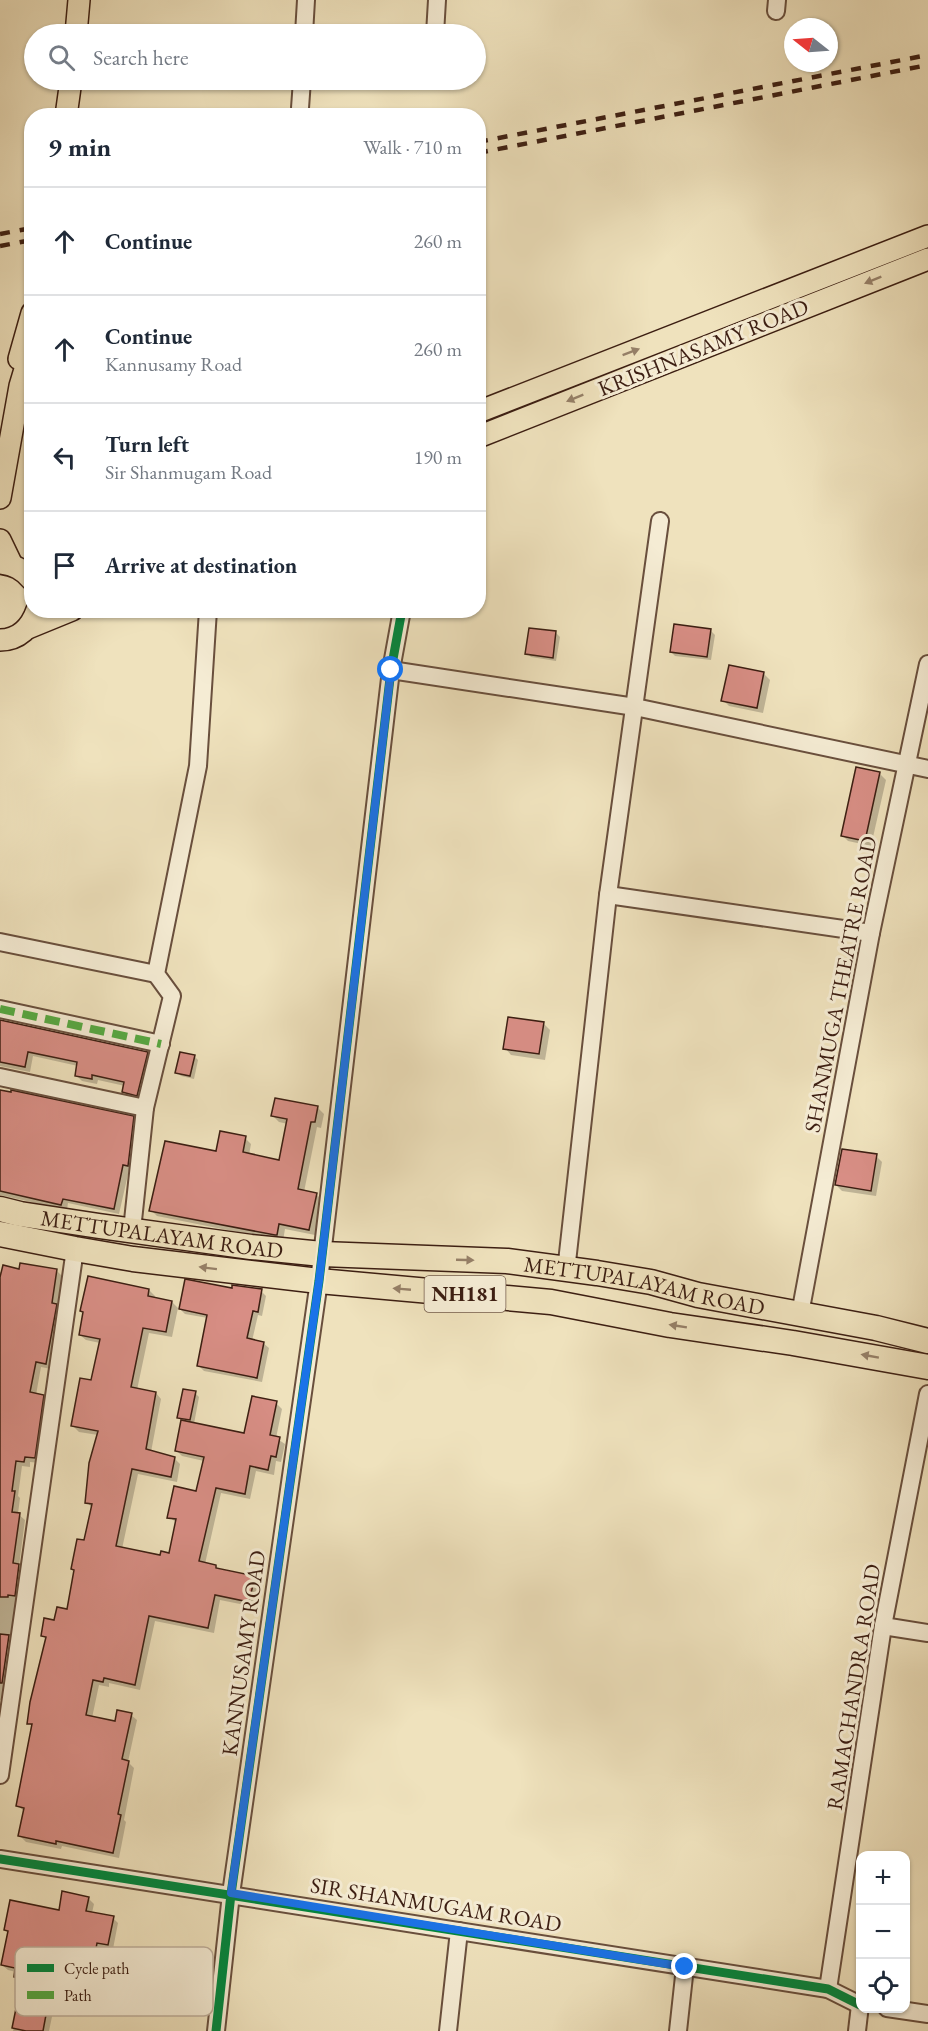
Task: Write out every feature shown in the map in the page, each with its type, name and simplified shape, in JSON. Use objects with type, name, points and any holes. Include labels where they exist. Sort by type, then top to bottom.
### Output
[{"type":"highway","name":"METTUPALAYAM ROAD","points":[[0,1209],[21,1214],[251,1247],[322,1254],[507,1261],[651,1282],[698,1295],[876,1328],[928,1341]]},
{"type":"highway","name":"METTUPALAYAM ROAD","points":[[0,1234],[133,1258],[319,1281],[551,1302],[670,1325],[928,1366]]},
{"type":"main road","points":[[77,24],[79,0]]},
{"type":"main road","points":[[69,108],[70,90]]},
{"type":"main road","points":[[486,409],[928,236]]},
{"type":"main road","name":"KRISHNASAMY ROAD","points":[[486,434],[928,259]]},
{"type":"main road","points":[[0,447],[24,343]]},
{"type":"main road","points":[[0,498],[24,372]]},
{"type":"main road","points":[[0,540],[6,564],[24,572]]},
{"type":"main road","points":[[0,640],[18,636],[32,619]]},
{"type":"street","points":[[305,24],[306,0]]},
{"type":"street","points":[[436,24],[437,0]]},
{"type":"street","points":[[300,108],[301,90]]},
{"type":"street","points":[[566,1271],[608,895],[660,521]]},
{"type":"street","points":[[156,974],[198,766],[207,618]]},
{"type":"street","name":"KANNUSAMY ROAD","points":[[216,2031],[231,1893],[319,1281],[391,670],[401,618]]},
{"type":"street","name":"SHANMUGA THEATRE ROAD","points":[[800,1314],[871,933],[928,664]]},
{"type":"street","points":[[391,670],[635,707],[928,769]]},
{"type":"street","points":[[608,895],[871,933]]},
{"type":"street","points":[[0,942],[156,974],[172,996],[145,1108],[132,1230]]},
{"type":"street","points":[[0,1009],[161,1044]]},
{"type":"street","points":[[0,1077],[145,1108]]},
{"type":"street","points":[[0,1775],[75,1249]]},
{"type":"street","name":"RAMACHANDRA ROAD","points":[[828,1989],[884,1626],[928,1394]]},
{"type":"street","points":[[884,1626],[928,1633]]},
{"type":"street","name":"SIR SHANMUGAM ROAD","points":[[0,1859],[231,1893],[828,1989],[856,2003]]},
{"type":"street","points":[[448,2031],[459,1931]]},
{"type":"street","points":[[678,2031],[685,1967]]},
{"type":"street","points":[[910,2011],[928,2014]]},
{"type":"street","points":[[857,2031],[859,2013]]},
{"type":"building","points":[[674,624],[711,629],[707,657],[670,652]]},
{"type":"building","points":[[529,628],[556,631],[553,658],[525,654]]},
{"type":"building","points":[[729,665],[764,672],[757,708],[721,701]]},
{"type":"building","points":[[856,767],[880,772],[865,841],[841,836]]},
{"type":"building","points":[[508,1017],[544,1022],[539,1054],[503,1049]]},
{"type":"building","points":[[0,1020],[148,1052],[137,1096],[122,1092],[124,1082],[92,1075],[92,1079],[75,1076],[77,1062],[28,1052],[25,1067],[0,1062]]},
{"type":"building","points":[[180,1052],[195,1055],[190,1076],[175,1073]]},
{"type":"building","points":[[0,1090],[11,1092],[11,1090],[134,1116],[128,1166],[123,1165],[114,1209],[63,1199],[61,1205],[0,1191]]},
{"type":"building","points":[[275,1098],[318,1106],[315,1122],[311,1122],[298,1189],[317,1193],[309,1230],[279,1224],[277,1235],[275,1235],[149,1211],[165,1141],[216,1151],[220,1131],[246,1136],[243,1152],[279,1160],[287,1119],[271,1116]]},
{"type":"building","points":[[842,1149],[877,1154],[871,1191],[835,1185]]},
{"type":"building","points":[[20,1263],[57,1269],[52,1303],[57,1304],[46,1364],[36,1362],[30,1392],[44,1395],[35,1458],[25,1457],[24,1462],[16,1461],[12,1512],[20,1513],[13,1563],[19,1564],[15,1596],[0,1597],[0,1277],[3,1265],[19,1269]]},
{"type":"building","points":[[88,1276],[149,1289],[148,1296],[172,1301],[166,1332],[143,1328],[131,1387],[156,1392],[146,1449],[175,1457],[171,1477],[132,1469],[116,1546],[160,1555],[161,1551],[169,1553],[176,1519],[167,1518],[174,1486],[196,1491],[204,1457],[175,1451],[181,1420],[244,1433],[252,1396],[277,1401],[270,1435],[280,1437],[276,1457],[271,1456],[268,1470],[250,1466],[245,1494],[216,1488],[199,1561],[216,1565],[216,1568],[255,1576],[249,1602],[215,1595],[208,1628],[149,1616],[135,1685],[104,1678],[103,1682],[93,1680],[86,1715],[115,1721],[117,1710],[132,1713],[122,1759],[129,1761],[113,1853],[18,1836],[24,1808],[16,1806],[32,1724],[27,1724],[30,1702],[46,1637],[41,1636],[44,1618],[54,1620],[57,1607],[67,1609],[77,1539],[84,1540],[92,1504],[85,1503],[89,1463],[98,1431],[71,1426],[80,1378],[91,1380],[100,1339],[79,1335],[83,1312],[80,1311]]},
{"type":"building","points":[[185,1279],[232,1288],[232,1285],[262,1289],[258,1312],[253,1311],[247,1338],[264,1342],[257,1378],[197,1366],[207,1315],[179,1309]]},
{"type":"building","points":[[183,1389],[196,1391],[190,1420],[177,1418]]},
{"type":"building","points":[[0,1634],[9,1635],[2,1683],[0,1683]]},
{"type":"building","points":[[62,1891],[89,1897],[86,1911],[114,1916],[108,1945],[97,1943],[96,1947],[15,1947],[15,1968],[1,1965],[8,1931],[4,1930],[10,1900],[59,1910]]},
{"type":"building","points":[[15,2013],[15,2016],[46,2016],[43,2031],[12,2028]]},
{"type":"railway","points":[[486,140],[928,55]]},
{"type":"railway","points":[[486,151],[928,65]]},
{"type":"railway","points":[[0,234],[24,230]]},
{"type":"railway","points":[[0,246],[24,242]]},
{"type":"marked path","points":[[0,1009],[161,1044]]},
{"type":"cycle path","points":[[216,2031],[231,1894],[319,1281],[391,670],[401,618]]},
{"type":"cycle path","points":[[0,1859],[828,1989],[856,2003]]},
{"type":"route","points":[[391,670],[319,1281],[231,1893],[685,1967]]}]
